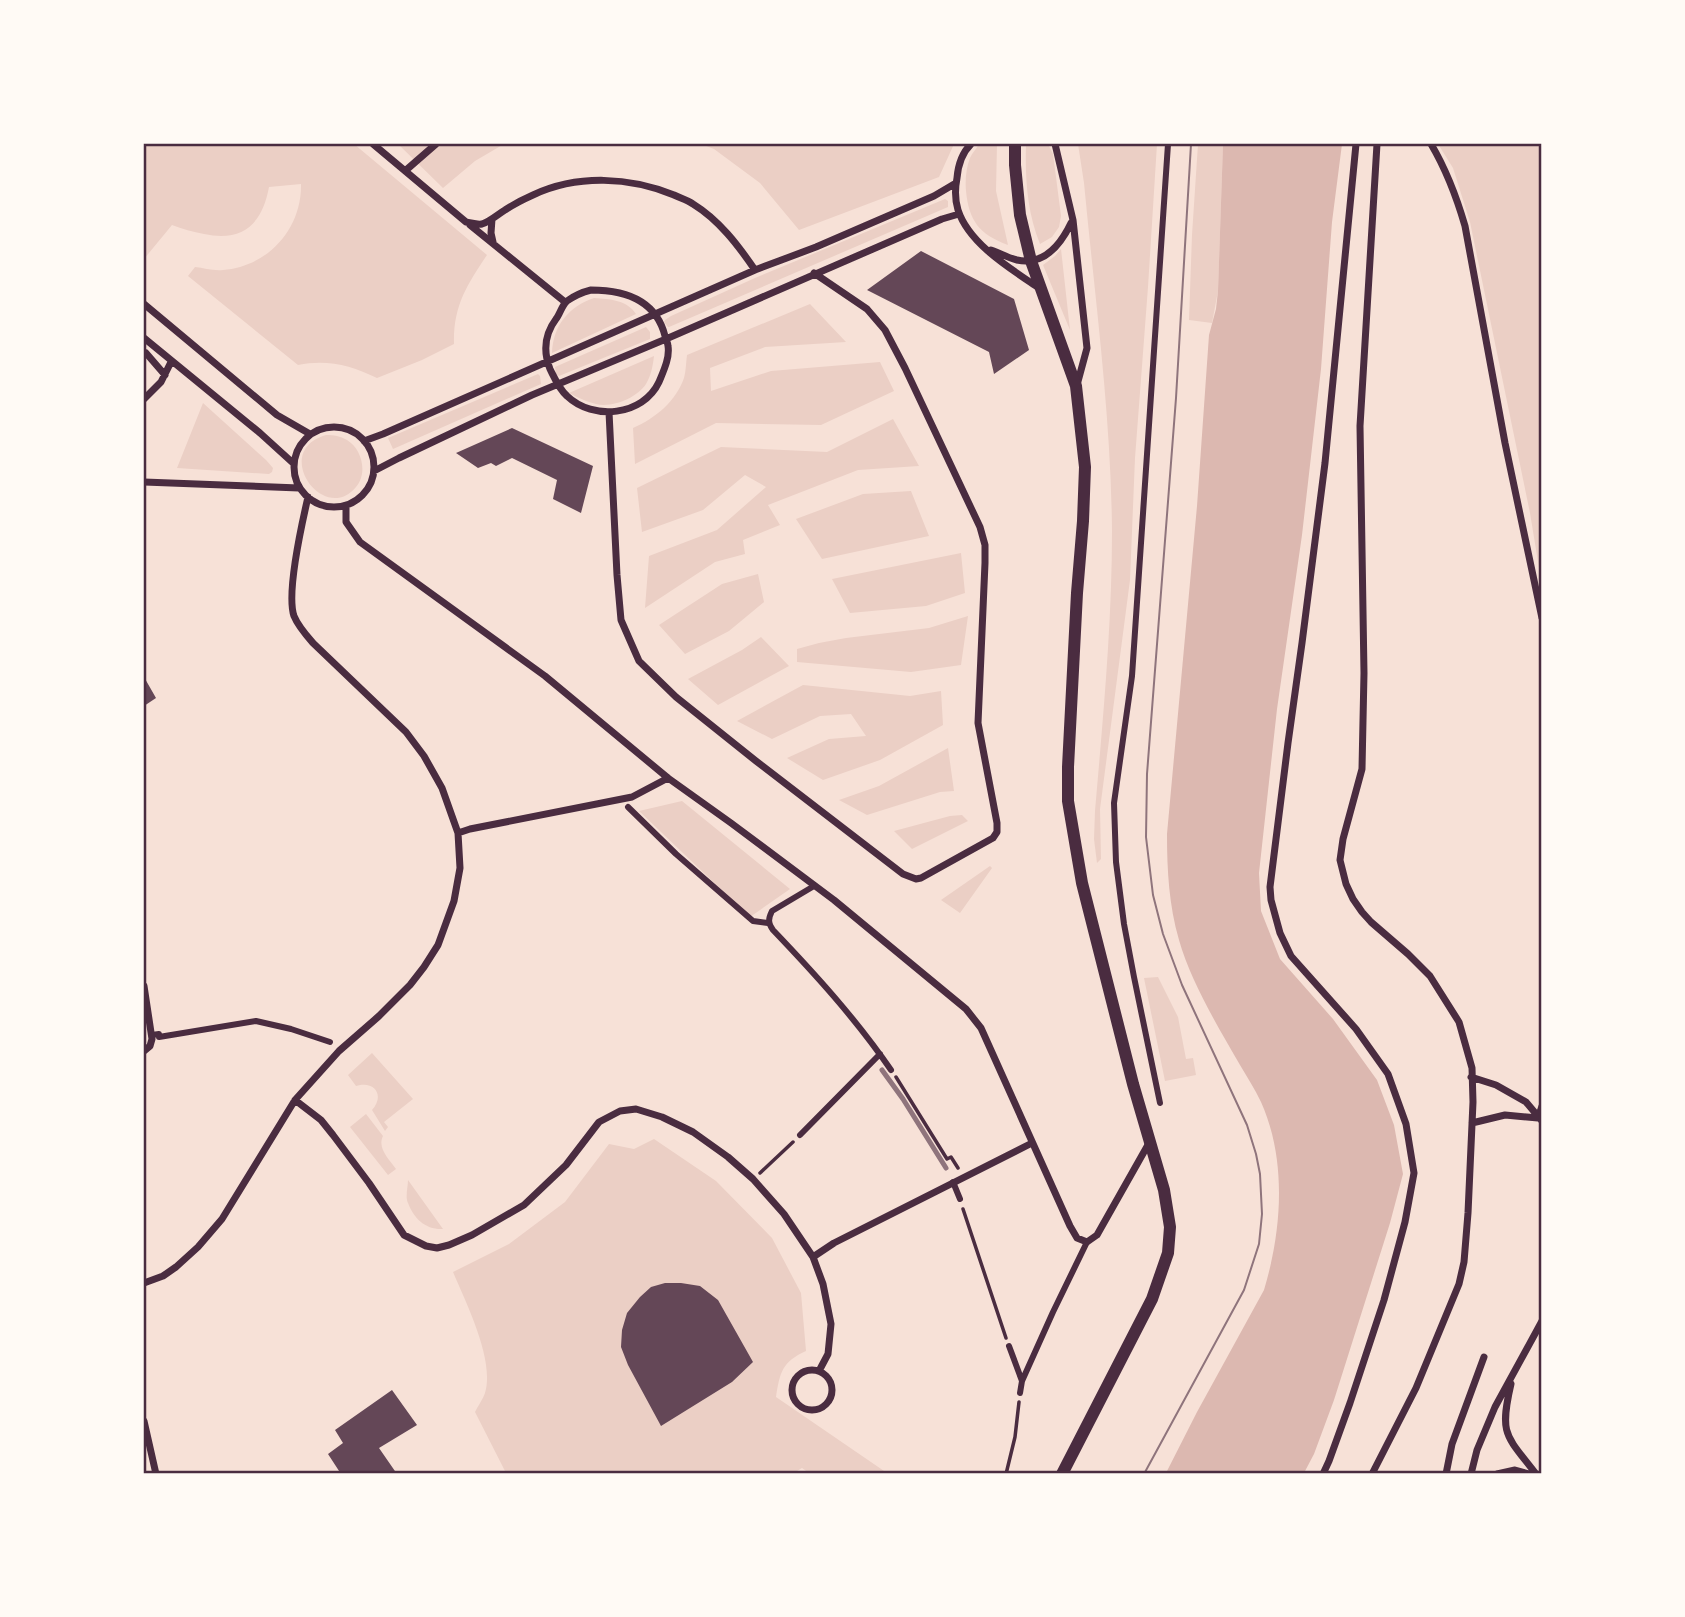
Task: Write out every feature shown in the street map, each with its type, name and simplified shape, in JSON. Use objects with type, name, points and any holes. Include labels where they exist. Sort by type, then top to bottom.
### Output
[{"type":"street","points":[[373,144],[565,302]]},
{"type":"street","points":[[405,171],[436,144]]},
{"type":"street","points":[[969,144],[958,169],[956,183],[959,214],[984,247],[1002,263],[1043,290]]},
{"type":"street","points":[[1015,144],[1020,215],[1031,261],[1076,386],[1085,467],[1068,801],[1090,919],[1167,1201],[1170,1227],[1168,1253],[1152,1299],[1062,1474]]},
{"type":"street","points":[[1055,144],[1073,220],[1087,348],[1076,386]]},
{"type":"street","points":[[1160,1103],[1124,924],[1116,862],[1114,803],[1132,676],[1168,144]]},
{"type":"street","points":[[1323,1474],[1346,1415],[1384,1300],[1405,1222],[1414,1173],[1406,1124],[1388,1074],[1356,1029],[1291,956],[1280,933],[1270,887],[1325,463],[1356,144]]},
{"type":"street","points":[[1372,1474],[1416,1388],[1459,1284],[1465,1250],[1473,1102],[1472,1068],[1459,1022],[1430,976],[1362,912],[1346,884],[1340,860],[1362,769],[1364,673],[1360,426],[1377,144]]},
{"type":"street","points":[[1431,144],[1456,193],[1465,226],[1505,443],[1542,618]]},
{"type":"street","points":[[467,222],[481,224],[536,193],[566,184],[585,181],[630,181],[657,188],[692,203],[719,224],[755,270]]},
{"type":"street","points":[[365,440],[755,270],[944,192],[956,183]]},
{"type":"street","points":[[374,471],[558,385],[959,214]]},
{"type":"street","points":[[492,219],[494,245]]},
{"type":"street","points":[[984,247],[1017,260],[1031,261],[1052,253],[1064,239],[1073,220]]},
{"type":"street","points":[[609,412],[621,620],[639,661],[663,685],[716,729],[903,874],[921,878],[993,838],[997,832],[997,823],[978,723],[985,563],[985,545],[980,527],[905,368],[884,330],[867,309],[814,274]]},
{"type":"street","points":[[591,289],[607,290],[637,298],[656,314],[668,346],[666,360],[655,389],[643,402],[628,409],[609,412],[579,404],[567,397],[558,385],[545,353],[546,336],[565,302],[591,289]]},
{"type":"street","points":[[144,304],[277,415],[310,434]]},
{"type":"street","points":[[144,338],[293,463]]},
{"type":"street","points":[[145,353],[158,351]]},
{"type":"street","points":[[145,353],[165,375]]},
{"type":"street","points":[[144,399],[161,382],[171,362]]},
{"type":"street","points":[[332,426],[344,428],[365,440],[372,455],[374,471],[371,482],[365,492],[346,506],[331,507],[318,503],[307,497],[299,488],[293,463],[300,444],[310,434],[320,428],[332,426]]},
{"type":"street","points":[[144,482],[299,488]]},
{"type":"street","points":[[144,1283],[163,1276],[198,1247],[222,1219],[295,1100],[339,1051],[410,985],[435,950],[447,922],[457,885],[460,868],[458,833],[442,788],[424,756],[406,732],[313,643],[295,617],[292,606],[294,570],[307,497]]},
{"type":"street","points":[[346,506],[346,522],[360,542],[545,676],[668,778],[814,886],[966,1009],[981,1028],[1070,1226],[1077,1238],[1087,1242]]},
{"type":"street","points":[[458,833],[632,797],[668,778]]},
{"type":"street","points":[[628,807],[676,854],[753,921],[768,923]]},
{"type":"street","points":[[814,886],[772,912],[768,923],[830,993],[891,1069]]},
{"type":"street","points":[[144,986],[152,1035],[150,1046],[144,1051]]},
{"type":"street","points":[[152,1035],[159,1034],[159,1037],[256,1021],[330,1042]]},
{"type":"street","points":[[800,1135],[880,1054]]},
{"type":"street","points":[[1471,1077],[1496,1085],[1526,1102],[1540,1120]]},
{"type":"street","points":[[295,1100],[321,1121],[369,1183],[404,1235],[426,1246],[437,1248],[472,1236],[524,1205],[566,1165],[600,1122],[620,1111],[636,1109],[662,1117],[692,1132],[729,1157],[753,1179],[784,1214],[813,1256],[831,1324],[828,1354],[819,1371]]},
{"type":"street","points":[[1540,1120],[1542,1106]]},
{"type":"street","points":[[1472,1124],[1505,1115],[1540,1120]]},
{"type":"street","points":[[1020,1393],[1022,1381],[1087,1242],[1097,1235],[1150,1140]]},
{"type":"street","points":[[813,1256],[1032,1143]]},
{"type":"street","points":[[953,1182],[960,1199]]},
{"type":"street","points":[[1471,1474],[1477,1450],[1495,1407],[1542,1321]]},
{"type":"street","points":[[1009,1346],[1022,1381]]},
{"type":"street","points":[[1446,1474],[1452,1444],[1485,1357]]},
{"type":"street","points":[[819,1371],[827,1376],[830,1382],[831,1396],[823,1407],[803,1409],[794,1400],[791,1387],[793,1381],[802,1372],[819,1371]]},
{"type":"street","points":[[1512,1377],[1504,1420],[1507,1435],[1536,1474]]},
{"type":"street","points":[[144,1421],[156,1474]]},
{"type":"street","points":[[1497,1474],[1515,1469],[1529,1474]]},
{"type":"path","points":[[891,1069],[947,1159],[951,1157],[959,1169]]},
{"type":"path","points":[[753,1179],[782,1153]]},
{"type":"path","points":[[960,1199],[1009,1346]]},
{"type":"path","points":[[1006,1474],[1015,1437],[1020,1393]]},
{"type":"shaded area","points":[[144,144],[354,144],[487,255],[463,296],[456,318],[454,344],[377,378],[338,364],[298,365],[188,276],[195,267],[219,270],[239,267],[254,262],[267,253],[279,243],[295,216],[301,184],[269,187],[261,212],[248,228],[239,233],[217,236],[172,225],[144,259]]},
{"type":"shaded area","points":[[398,144],[504,144],[475,161],[443,188]]},
{"type":"shaded area","points":[[701,144],[954,144],[939,177],[799,230],[760,183],[714,149]]},
{"type":"shaded area","points":[[979,144],[997,144],[996,191],[1008,245],[983,231],[970,211],[966,191],[967,170],[970,158]]},
{"type":"shaded area","points":[[1026,144],[1048,144],[1053,154],[1061,216],[1059,227],[1052,237],[1040,244],[1028,195]]},
{"type":"shaded area","points":[[1078,144],[1157,144],[1135,458],[1130,580],[1100,809],[1101,859],[1097,863],[1095,811],[1110,601],[1111,488],[1102,357]]},
{"type":"shaded area","points":[[1198,144],[1223,144],[1218,291],[1212,323],[1189,320]]},
{"type":"shaded area","points":[[1223,144],[1342,144],[1332,222],[1321,369],[1302,535],[1277,709],[1259,873],[1261,911],[1280,959],[1333,1019],[1377,1080],[1394,1125],[1403,1174],[1334,1400],[1304,1473],[1166,1473],[1264,1290],[1278,1219],[1278,1171],[1269,1124],[1259,1097],[1214,1020],[1190,972],[1176,927],[1168,875],[1167,834],[1197,506],[1209,335],[1218,291]]},
{"type":"shaded area","points":[[1438,144],[1541,144],[1541,580],[1530,513],[1470,222],[1453,168]]},
{"type":"shaded area","points":[[945,199],[948,201],[948,207],[669,327],[664,322],[671,316],[755,278]]},
{"type":"shaded area","points":[[1061,249],[1070,330],[1043,265]]},
{"type":"shaded area","points":[[594,298],[623,303],[636,314],[552,353],[555,334],[564,319],[577,307]]},
{"type":"shaded area","points":[[810,304],[846,342],[765,347],[710,368],[711,391],[771,371],[880,362],[894,391],[821,425],[716,423],[635,464],[633,428],[657,414],[676,394],[684,378],[687,355]]},
{"type":"shaded area","points":[[646,327],[650,332],[650,339],[559,376],[556,374],[555,367]]},
{"type":"shaded area","points":[[654,356],[646,384],[637,394],[624,401],[602,405],[569,393]]},
{"type":"shaded area","points":[[538,374],[541,384],[393,449],[388,438]]},
{"type":"shaded area","points":[[203,403],[266,460],[273,468],[272,472],[269,474],[177,468]]},
{"type":"shaded area","points":[[893,419],[919,466],[858,470],[768,505],[780,525],[743,540],[745,554],[715,562],[645,608],[649,556],[717,530],[766,487],[745,475],[703,510],[642,532],[637,488],[721,447],[827,452]]},
{"type":"shaded area","points":[[326,435],[347,440],[356,449],[362,462],[360,481],[343,497],[330,498],[318,492],[308,482],[302,469],[303,455],[310,443]]},
{"type":"shaded area","points":[[911,491],[929,536],[822,559],[796,519],[863,494]]},
{"type":"shaded area","points":[[961,553],[965,593],[926,606],[850,613],[832,579]]},
{"type":"shaded area","points":[[758,574],[764,602],[729,631],[685,654],[659,625],[722,584]]},
{"type":"shaded area","points":[[968,616],[961,665],[911,672],[797,662],[797,649],[819,643],[929,628]]},
{"type":"shaded area","points":[[761,637],[789,666],[718,705],[688,679],[742,650]]},
{"type":"shaded area","points":[[803,685],[910,696],[941,691],[943,725],[880,760],[823,780],[787,758],[829,739],[866,736],[851,714],[820,716],[772,739],[737,721]]},
{"type":"shaded area","points":[[948,748],[954,791],[940,792],[867,815],[839,800],[879,786]]},
{"type":"shaded area","points":[[682,801],[790,889],[750,917],[639,811]]},
{"type":"shaded area","points":[[962,815],[968,821],[912,849],[894,831],[950,816]]},
{"type":"shaded area","points":[[990,866],[992,868],[960,913],[941,900]]},
{"type":"shaded area","points":[[1158,977],[1178,1017],[1186,1059],[1193,1058],[1196,1075],[1165,1081],[1144,978]]},
{"type":"shaded area","points":[[372,1053],[413,1099],[384,1122],[388,1127],[385,1131],[372,1110],[378,1100],[376,1090],[368,1085],[356,1086],[348,1075]]},
{"type":"shaded area","points":[[366,1114],[383,1136],[383,1149],[396,1169],[388,1175],[350,1127]]},
{"type":"shaded area","points":[[654,1139],[716,1181],[772,1238],[801,1293],[806,1351],[792,1359],[783,1369],[776,1397],[887,1473],[809,1473],[802,1468],[792,1474],[506,1473],[475,1412],[485,1393],[486,1365],[478,1332],[453,1272],[509,1244],[565,1202],[609,1144],[634,1149]]},
{"type":"shaded area","points":[[408,1180],[443,1229],[431,1228],[414,1214],[407,1201]]},
{"type":"building","points":[[921,251],[1014,299],[1029,350],[994,374],[989,352],[867,290]]},
{"type":"building","points":[[512,428],[593,466],[581,513],[553,499],[557,480],[512,458],[496,466],[491,463],[478,468],[456,453]]},
{"type":"building","points":[[144,677],[156,698],[144,706]]},
{"type":"building","points":[[665,1283],[700,1286],[718,1300],[753,1362],[732,1382],[661,1426],[621,1347],[627,1313],[651,1287]]},
{"type":"building","points":[[392,1390],[417,1425],[379,1448],[397,1474],[341,1474],[328,1454],[343,1443],[335,1430]]},
{"type":"tram line","points":[[1144,1474],[1244,1290],[1259,1244],[1262,1214],[1260,1174],[1247,1125],[1182,985],[1163,934],[1153,895],[1146,837],[1147,774],[1176,398],[1191,144]]},
{"type":"railway","points":[[882,1070],[946,1168]]}]
